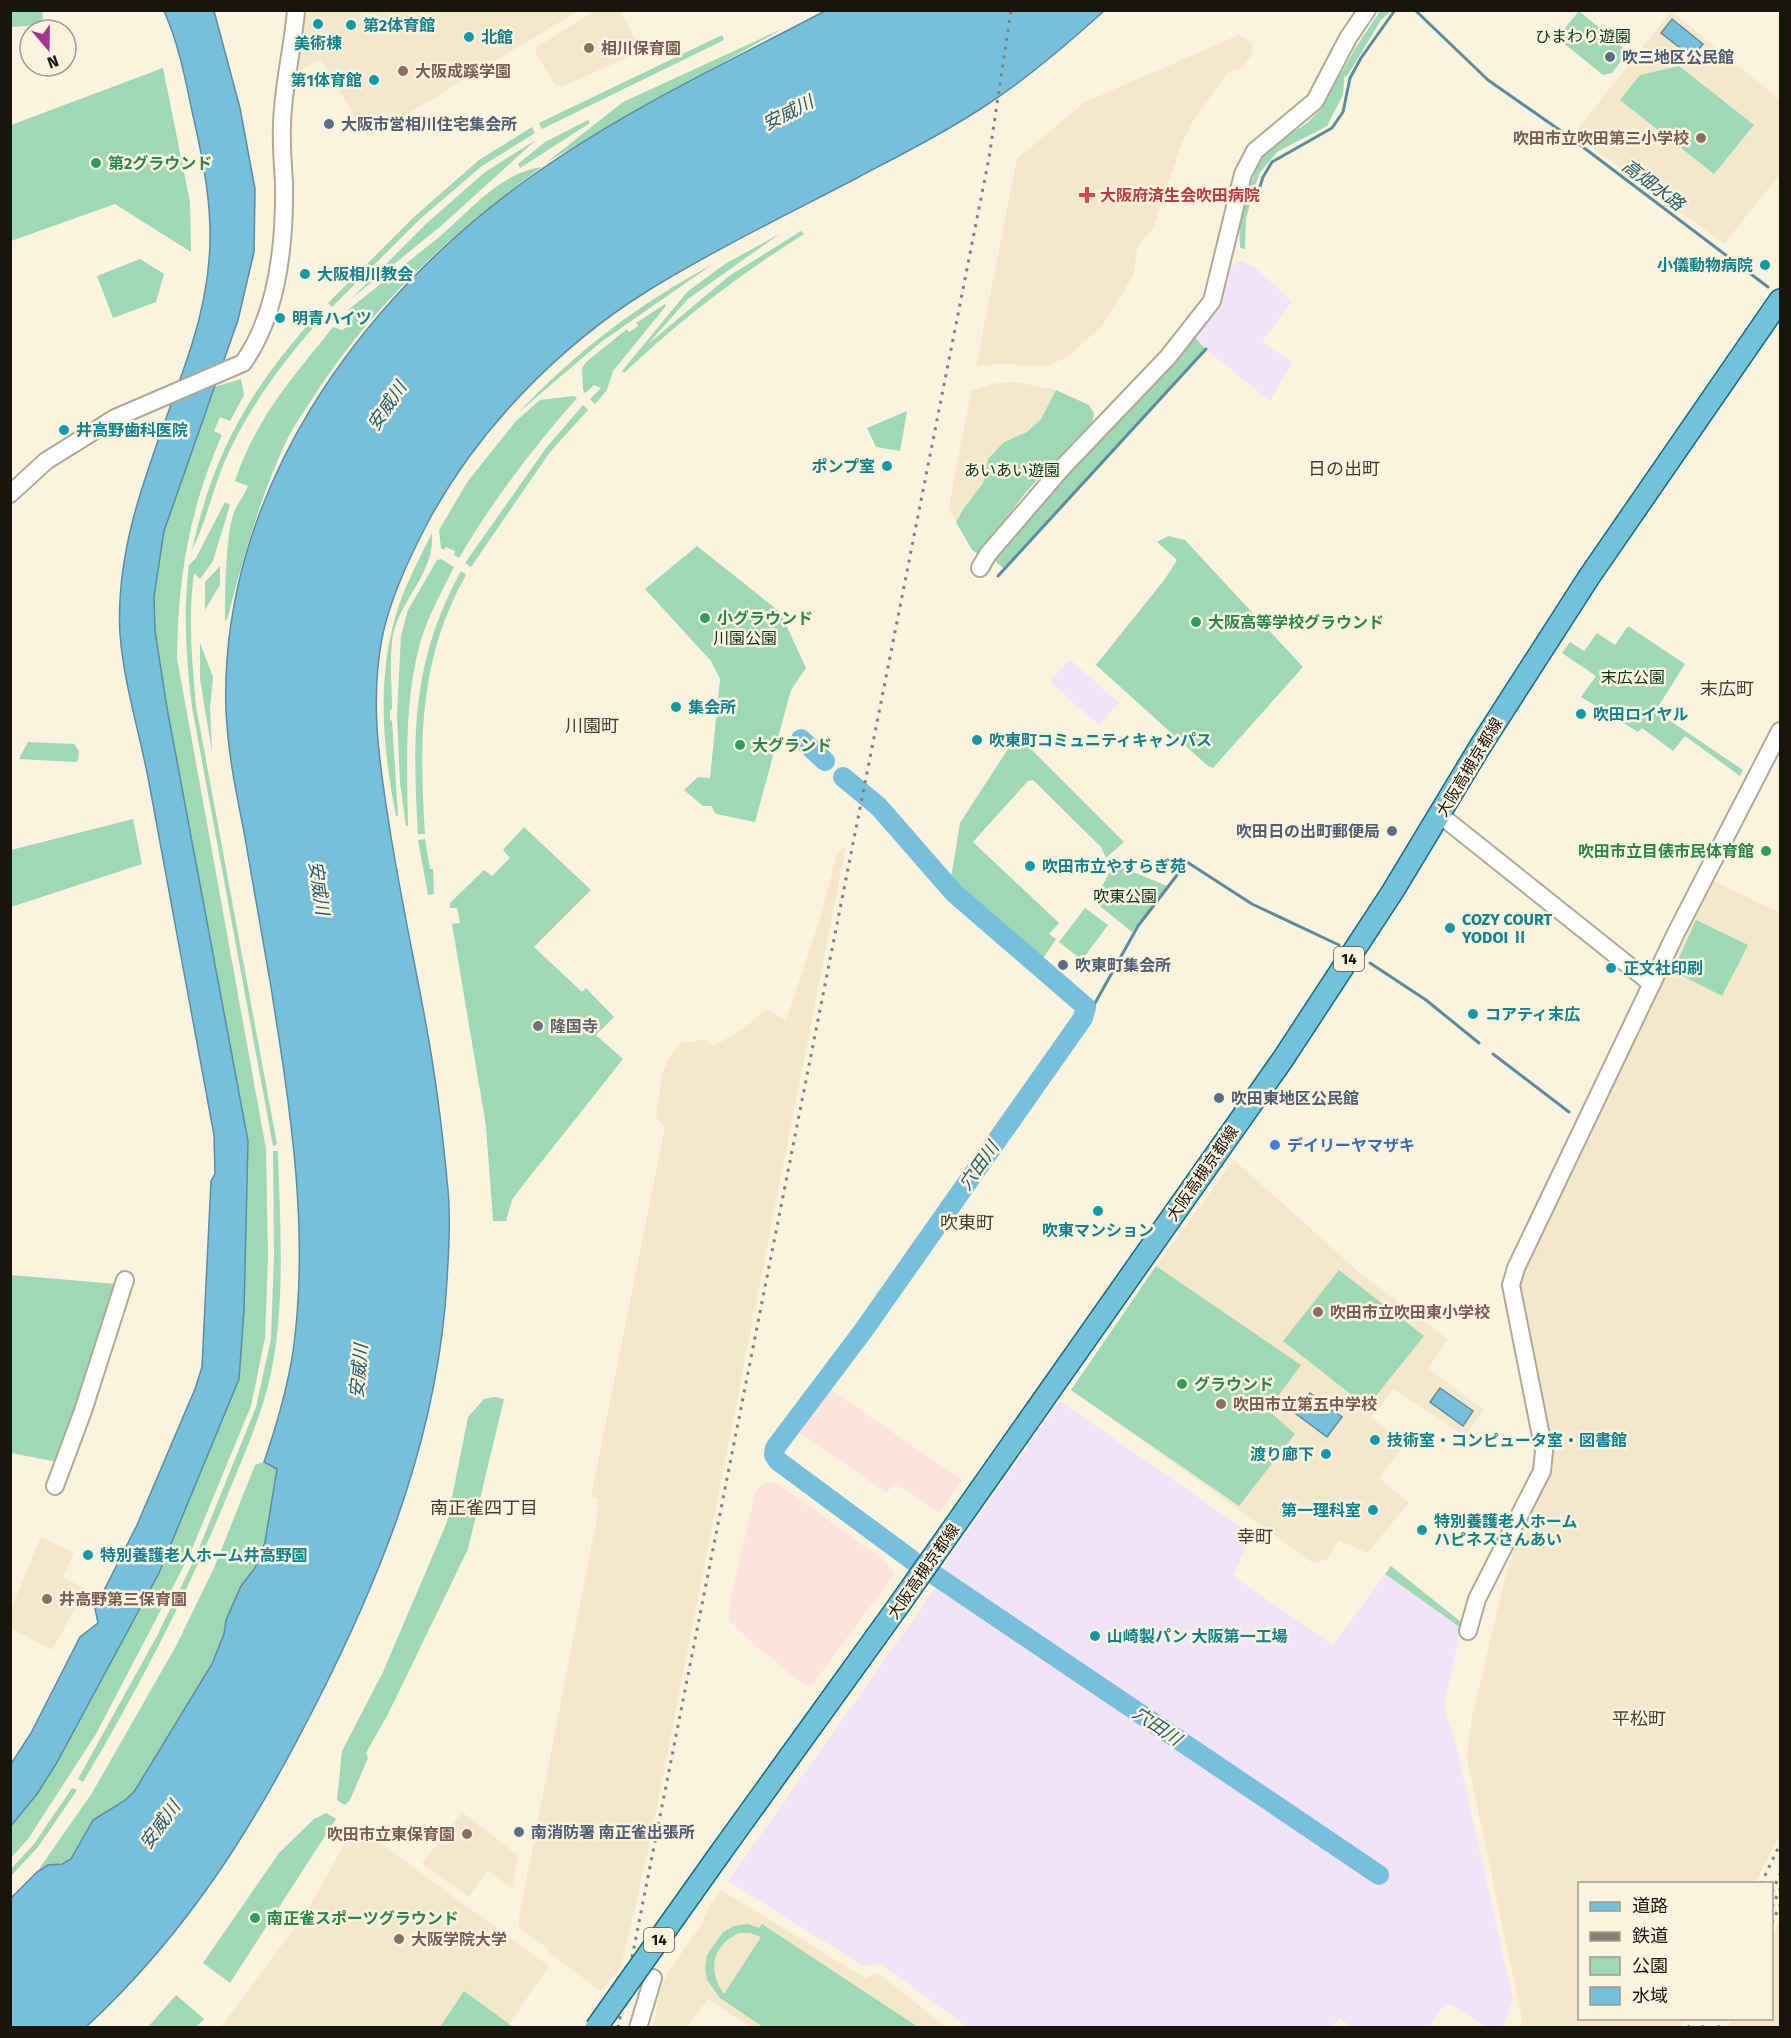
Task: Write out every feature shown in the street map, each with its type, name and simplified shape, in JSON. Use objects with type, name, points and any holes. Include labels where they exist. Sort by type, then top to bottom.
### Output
[{"type":"main road","name":"大阪高槻京都線","points":[[596,2028],[899,1605],[1282,1059],[1440,815],[1589,577],[1780,300]]},
{"type":"street","points":[[10,494],[46,461],[115,418],[243,363],[255,346],[270,306],[279,260],[284,186],[282,123],[297,10]]},
{"type":"street","points":[[980,568],[988,554],[1062,468],[1168,357],[1212,301],[1243,174],[1255,151],[1315,101],[1348,38],[1367,10]]},
{"type":"street","points":[[1468,1631],[1477,1599],[1542,1471],[1544,1451],[1511,1285],[1538,1219],[1652,984],[1780,731]]},
{"type":"street","points":[[1440,815],[1652,984]]},
{"type":"street","points":[[55,1486],[83,1411],[124,1280]]},
{"type":"street","points":[[638,2028],[653,1978]]},
{"type":"shaded area","name":"相川保育園","points":[[597,10],[620,11],[642,51],[561,87],[555,85],[535,52],[538,46]]},
{"type":"shaded area","name":"大阪成蹊学園","points":[[302,11],[578,11],[371,136],[365,135],[321,59],[296,73],[293,69]]},
{"type":"shaded area","name":"吹田市立吹田第三小学校","points":[[1671,11],[1780,100],[1780,174],[1724,244],[1574,134]]},
{"type":"shaded area","name":"大阪府済生会吹田病院","points":[[1239,35],[1252,43],[1253,52],[1243,68],[1228,72],[1192,123],[1181,145],[1152,231],[1141,241],[1137,251],[1133,276],[1102,326],[1067,357],[1047,366],[1000,364],[976,366],[1017,159],[1085,102]]},
{"type":"shaded area","points":[[1240,261],[1254,267],[1292,301],[1262,342],[1292,362],[1270,401],[1208,351],[1195,335],[1217,306],[1231,267]]},
{"type":"shaded area","points":[[1015,382],[1056,390],[1041,419],[1027,432],[1004,442],[988,459],[983,483],[956,522],[949,507],[971,391],[996,383]]},
{"type":"shaded area","points":[[1072,661],[1119,703],[1099,725],[1050,682],[1067,662]]},
{"type":"shaded area","points":[[846,846],[648,1852],[621,1967],[601,1991],[548,1952],[549,1950],[519,1927],[518,1922],[597,1517],[598,1498],[591,1497],[665,1127],[656,1118],[662,1074],[670,1056],[680,1044],[706,1039],[713,1046],[742,1030],[766,1009],[786,1021],[821,915],[837,854]]},
{"type":"shaded area","points":[[1712,880],[1780,913],[1780,1834],[1756,1882],[1578,1882],[1578,2020],[1685,2020],[1681,2027],[1521,2027],[1522,2019],[1467,1758],[1472,1716],[1509,1562],[1540,1496],[1549,1466],[1551,1447],[1548,1426],[1520,1284],[1524,1269]]},
{"type":"shaded area","points":[[1234,1160],[1361,1274],[1448,1339],[1428,1369],[1484,1410],[1465,1436],[1394,1389],[1371,1417],[1405,1444],[1379,1478],[1409,1503],[1367,1553],[1339,1540],[1327,1560],[1313,1563],[1071,1390],[1159,1262]]},
{"type":"shaded area","points":[[824,1385],[962,1480],[939,1513],[895,1482],[887,1493],[794,1429]]},
{"type":"shaded area","points":[[1060,1401],[1251,1534],[1233,1576],[1333,1645],[1385,1574],[1461,1628],[1444,1707],[1457,1749],[1513,1999],[1503,2027],[1486,2027],[1450,2004],[1442,2008],[1429,2028],[1351,2027],[1340,2018],[1331,2028],[967,2027],[880,1963],[863,1966],[728,1881],[939,1583],[1378,1878],[1381,1874],[938,1574]]},
{"type":"shaded area","points":[[763,1483],[777,1483],[881,1558],[895,1573],[813,1684],[807,1685],[793,1676],[729,1620],[730,1602],[755,1493]]},
{"type":"shaded area","name":"井高野第三保育園","points":[[41,1537],[74,1553],[63,1577],[86,1589],[52,1650],[11,1628],[11,1609]]},
{"type":"shaded area","name":"吹田市立東保育園","points":[[462,1812],[519,1856],[512,1889],[488,1870],[469,1897],[422,1863]]},
{"type":"shaded area","name":"大阪学院大学","points":[[355,1825],[549,1966],[509,2024],[513,2027],[220,2028],[307,1911]]},
{"type":"shaded area","points":[[721,1890],[865,1978],[878,1973],[946,2027],[750,2027],[708,1999],[687,2027],[656,2027],[653,2025],[660,1991],[668,1973],[703,1922],[710,1905]]},
{"type":"shaded area","points":[[1780,1920],[1780,2027],[1727,2027],[1731,2020],[1773,2020],[1773,1936]]},
{"type":"green space","points":[[11,10],[42,11],[43,18],[18,18],[18,26],[11,27]]},
{"type":"green space","points":[[1380,11],[1391,11],[1381,20],[1344,78],[1343,95],[1327,126],[1277,152],[1259,174],[1246,218],[1245,249],[1240,248],[1239,217],[1260,159],[1267,150],[1307,123],[1321,109],[1356,47]]},
{"type":"green space","name":"ひまわり遊園","points":[[1579,11],[1628,52],[1612,73],[1603,75],[1561,41],[1560,34]]},
{"type":"green space","points":[[784,28],[547,162],[623,102]]},
{"type":"green space","points":[[722,35],[724,40],[542,129],[539,123]]},
{"type":"green space","points":[[1679,66],[1754,125],[1714,174],[1620,100],[1640,75]]},
{"type":"green space","name":"第2グラウンド","points":[[163,68],[190,202],[191,252],[115,204],[11,241],[11,125]]},
{"type":"green space","points":[[588,120],[590,123],[520,168],[518,164],[545,142]]},
{"type":"green space","points":[[532,127],[535,133],[482,166],[420,219],[332,307],[328,303],[415,216],[479,160]]},
{"type":"green space","points":[[536,140],[441,226],[351,299],[427,223],[485,172]]},
{"type":"green space","points":[[542,167],[477,217],[416,272],[360,333],[335,365],[295,425],[276,464],[252,530],[227,620],[225,620],[226,561],[230,528],[233,515],[248,486],[235,481],[254,437],[276,400],[333,327],[342,330],[351,325],[353,317],[348,310],[438,238],[498,185],[526,171]]},
{"type":"green space","points":[[801,231],[804,234],[711,299],[624,373],[622,371],[687,292],[725,264],[781,233],[688,299],[648,344],[729,276]]},
{"type":"green space","points":[[140,259],[164,274],[156,302],[113,318],[97,276]]},
{"type":"green space","points":[[713,264],[601,342],[519,412],[564,368],[610,330],[659,296]]},
{"type":"green space","points":[[665,304],[666,306],[613,371],[607,390],[595,404],[590,399],[601,388],[594,385],[585,393],[583,390],[582,368],[586,362],[627,329],[629,332],[638,326],[636,323]]},
{"type":"green space","points":[[321,310],[325,314],[268,384],[244,422],[224,463],[192,550],[212,481],[239,421],[275,365]]},
{"type":"green space","points":[[1193,335],[1206,350],[1004,569],[994,560],[1059,483]]},
{"type":"green space","points":[[241,379],[244,395],[230,421],[220,417],[214,431],[222,435],[201,490],[194,517],[183,572],[177,658],[266,1149],[268,1258],[265,1338],[251,1406],[189,1556],[96,1734],[28,1839],[11,1858],[11,1826],[37,1794],[56,1764],[159,1573],[239,1379],[248,1141],[167,708],[155,631],[154,597],[164,531],[214,387]]},
{"type":"green space","name":"あいあい遊園","points":[[1056,390],[1089,405],[1094,413],[1092,422],[1026,492],[978,554],[972,550],[956,522],[983,483],[988,459],[1004,442],[1027,432],[1041,419]]},
{"type":"green space","points":[[574,396],[577,398],[514,475],[459,558],[454,555],[455,551],[446,547],[444,550],[441,548],[439,530],[468,481],[516,421],[540,400]]},
{"type":"green space","points":[[583,405],[588,410],[550,452],[471,567],[465,563],[546,448]]},
{"type":"green space","points":[[907,411],[900,451],[876,447],[867,428]]},
{"type":"green space","points":[[225,502],[230,505],[213,561],[200,579],[194,573],[191,623],[193,672],[196,706],[277,1144],[273,1146],[192,707],[187,654],[186,601],[189,565],[196,558]]},
{"type":"green space","points":[[432,533],[432,547],[428,561],[403,609],[393,635],[390,720],[392,721],[398,815],[396,816],[385,736],[384,683],[387,657],[399,605]]},
{"type":"green space","name":"大阪高等学校グラウンド","points":[[1168,536],[1185,540],[1303,667],[1213,768],[1208,766],[1096,665],[1165,579],[1177,560],[1157,542]]},
{"type":"green space","name":"川園公園","points":[[697,546],[780,612],[806,668],[791,690],[755,822],[716,814],[711,806],[703,806],[684,790],[698,777],[710,778],[720,679],[711,661],[645,589]]},
{"type":"green space","points":[[441,559],[454,567],[427,623],[415,665],[409,711],[408,826],[406,826],[400,783],[397,715],[401,635],[408,610],[437,560]]},
{"type":"green space","points":[[220,566],[220,585],[205,610],[205,582]]},
{"type":"green space","points":[[461,571],[466,575],[450,606],[431,669],[423,733],[425,834],[418,834],[416,731],[424,667],[445,604]]},
{"type":"green space","name":"末広公園","points":[[1628,626],[1685,664],[1656,710],[1657,712],[1743,770],[1740,776],[1685,736],[1673,751],[1642,728],[1638,732],[1581,697],[1596,676],[1562,653],[1570,642],[1584,651],[1597,633],[1615,645]]},
{"type":"green space","points":[[200,643],[213,677],[210,709],[212,752],[200,679]]},
{"type":"green space","points":[[1017,735],[1124,842],[1106,858],[1101,847],[1033,780],[1028,781],[973,842],[1059,923],[1049,934],[1056,939],[1040,963],[950,884],[960,823]]},
{"type":"green space","points":[[28,742],[74,744],[79,751],[78,760],[75,762],[19,759]]},
{"type":"green space","points":[[133,819],[142,864],[11,907],[11,850]]},
{"type":"green space","name":"隆国寺","points":[[524,827],[591,890],[534,947],[582,992],[586,988],[614,1017],[596,1035],[623,1059],[512,1200],[506,1221],[493,1221],[486,1126],[452,924],[460,923],[457,908],[450,908],[450,903],[484,870],[492,876],[510,858],[503,850]]},
{"type":"green space","points":[[425,839],[430,869],[433,869],[434,894],[428,895],[418,840]]},
{"type":"green space","name":"吹東公園","points":[[1114,864],[1167,886],[1132,932],[1096,903],[1096,898]]},
{"type":"green space","points":[[1085,908],[1108,925],[1082,960],[1059,942]]},
{"type":"green space","points":[[1696,920],[1748,945],[1722,996],[1673,971]]},
{"type":"green space","points":[[273,1151],[278,1151],[281,1236],[280,1294],[275,1350],[266,1392],[241,1462],[180,1602],[124,1711],[83,1782],[78,1779],[157,1636],[195,1558],[256,1407],[271,1339],[274,1256]]},
{"type":"green space","name":"グラウンド","points":[[1156,1266],[1301,1365],[1268,1410],[1295,1434],[1239,1506],[1071,1390]]},
{"type":"green space","name":"グラウンド","points":[[1339,1270],[1424,1336],[1367,1407],[1283,1341]]},
{"type":"green space","points":[[11,1275],[117,1284],[58,1462],[11,1453]]},
{"type":"green space","points":[[494,1397],[504,1399],[468,1549],[389,1712],[366,1753],[368,1758],[350,1800],[345,1805],[337,1800],[342,1751],[383,1672],[447,1522],[468,1417],[484,1399]]},
{"type":"green space","points":[[264,1462],[277,1469],[265,1542],[255,1568],[241,1586],[226,1620],[224,1634],[212,1664],[134,1792],[87,1829],[85,1839],[71,1859],[37,1872],[92,1793],[176,1646],[214,1568],[255,1465]]},
{"type":"green space","points":[[1391,1566],[1461,1622],[1461,1628],[1385,1574]]},
{"type":"green space","points":[[72,1788],[77,1790],[38,1847],[11,1876],[11,1869],[34,1844]]},
{"type":"green space","name":"南正雀スポーツグラウンド","points":[[326,1813],[336,1819],[230,1983],[203,1963],[279,1853],[314,1819]]},
{"type":"green space","points":[[748,1924],[759,1928],[762,1924],[918,2027],[763,2027],[720,1998],[707,1980],[705,1968],[707,1955],[723,1932],[734,1926]],"holes":[[[739,1933],[750,1933],[761,1937],[724,1994],[715,1976],[715,1959],[723,1944],[730,1938]]]},
{"type":"green space","points":[[464,1991],[509,2024],[513,2027],[440,2027]]},
{"type":"green space","points":[[176,1995],[204,2019],[196,2027],[148,2027]]},
{"type":"water","points":[[164,11],[214,11],[240,108],[255,189],[254,252],[238,320],[164,531],[154,597],[155,631],[167,708],[248,1141],[244,1310],[239,1379],[159,1573],[56,1764],[37,1794],[11,1826],[11,1764],[31,1733],[80,1637],[98,1623],[95,1608],[137,1525],[195,1389],[202,1367],[211,1181],[215,1174],[214,1135],[150,788],[125,673],[120,634],[120,596],[124,559],[132,522],[142,486],[192,344],[207,283],[210,255],[208,200],[199,142],[181,60]]},
{"type":"water","name":"安威川","points":[[825,11],[1104,11],[1033,71],[972,114],[907,151],[700,260],[616,312],[553,363],[496,422],[471,454],[428,522],[401,578],[385,623],[378,661],[376,708],[385,801],[432,1059],[448,1192],[447,1280],[442,1335],[421,1441],[388,1544],[345,1645],[297,1741],[219,1872],[158,1952],[86,2027],[11,2027],[11,1898],[37,1872],[48,1865],[62,1864],[71,1859],[93,1820],[134,1792],[212,1664],[224,1634],[226,1620],[241,1586],[255,1568],[265,1542],[277,1469],[264,1462],[281,1408],[293,1352],[298,1306],[299,1215],[285,1078],[233,772],[226,711],[230,631],[246,553],[274,479],[311,409],[356,343],[409,282],[467,227],[529,178],[600,131],[674,89]]},
{"type":"water","points":[[1672,19],[1703,44],[1692,57],[1661,33]]},
{"type":"water","points":[[1440,1388],[1473,1411],[1463,1426],[1430,1402]]},
{"type":"water","points":[[1310,1393],[1342,1417],[1327,1437],[1295,1413]]},
{"type":"waterway","points":[[1255,202],[1263,177],[1272,162],[1332,128],[1343,112],[1350,78],[1361,58],[1395,10]]},
{"type":"waterway","name":"高畑水路","points":[[1415,10],[1488,80],[1571,138],[1768,287]]},
{"type":"waterway","points":[[998,576],[1206,349]]},
{"type":"waterway","name":"穴田川","points":[[801,739],[825,761]]},
{"type":"waterway","name":"穴田川","points":[[843,777],[879,807],[954,893],[1086,1007],[1083,1018],[863,1331],[775,1448],[774,1455],[778,1461],[912,1560]]},
{"type":"waterway","points":[[1086,1007],[1094,1005],[1138,926],[1187,862],[1252,904],[1339,945]]},
{"type":"waterway","points":[[1370,963],[1426,1000],[1479,1043]]},
{"type":"waterway","points":[[1493,1054],[1569,1112]]},
{"type":"waterway","name":"穴田川","points":[[936,1576],[1379,1875]]},
{"type":"railway","points":[[618,2028],[989,158],[1011,10]]},
{"type":"railway","points":[[1762,1882],[1780,1844]]},
{"type":"railway","points":[[1773,1890],[1780,1874]]},
{"type":"railway","points":[[1773,1905],[1780,1889]]},
{"type":"railway","points":[[1773,1921],[1780,1905]]},
{"type":"railway","points":[[1688,2028],[1692,2020]]},
{"type":"railway","points":[[1702,2028],[1706,2020]]},
{"type":"railway","points":[[1718,2028],[1722,2020]]},
{"type":"place","name":"美術棟","points":[[318,24]]},
{"type":"place","name":"第2体育館","points":[[351,25]]},
{"type":"place","name":"北館","points":[[469,37]]},
{"type":"place","name":"相川保育園","points":[[589,48]]},
{"type":"place","name":"吹三地区公民館","points":[[1610,57]]},
{"type":"place","name":"大阪成蹊学園","points":[[403,71]]},
{"type":"place","name":"第1体育館","points":[[374,80]]},
{"type":"place","name":"大阪市営相川住宅集会所","points":[[329,124]]},
{"type":"place","name":"吹田市立吹田第三小学校","points":[[1701,138]]},
{"type":"place","name":"第2グラウンド","points":[[96,163]]},
{"type":"place","name":"大阪府済生会吹田病院","points":[[1087,195]]},
{"type":"place","name":"小儀動物病院","points":[[1765,265]]},
{"type":"place","name":"大阪相川教会","points":[[305,274]]},
{"type":"place","name":"明青ハイツ","points":[[280,318]]},
{"type":"place","name":"井高野歯科医院","points":[[64,430]]},
{"type":"place","name":"ポンプ室","points":[[887,466]]},
{"type":"place","name":"小グラウンド","points":[[705,618]]},
{"type":"place","name":"大阪高等学校グラウンド","points":[[1196,622]]},
{"type":"place","name":"集会所","points":[[676,707]]},
{"type":"place","name":"吹田ロイヤル","points":[[1581,714]]},
{"type":"place","name":"吹東町コミュニティキャンパス","points":[[977,740]]},
{"type":"place","name":"大グランド","points":[[740,745]]},
{"type":"place","name":"吹田日の出町郵便局","points":[[1392,831]]},
{"type":"place","name":"吹田市立目俵市民体育館","points":[[1766,851]]},
{"type":"place","name":"吹田市立やすらぎ苑","points":[[1030,866]]},
{"type":"place","name":"COZY COURT YODOI Ⅱ","points":[[1450,928]]},
{"type":"place","name":"吹東町集会所","points":[[1063,965]]},
{"type":"place","name":"正文社印刷","points":[[1611,968]]},
{"type":"place","name":"コアティ末広","points":[[1473,1014]]},
{"type":"place","name":"隆国寺","points":[[538,1026]]},
{"type":"place","name":"吹田東地区公民館","points":[[1219,1098]]},
{"type":"place","name":"デイリーヤマザキ","points":[[1275,1145]]},
{"type":"place","name":"吹東マンション","points":[[1098,1211]]},
{"type":"place","name":"吹田市立吹田東小学校","points":[[1318,1312]]},
{"type":"place","name":"グラウンド","points":[[1182,1384]]},
{"type":"place","name":"吹田市立第五中学校","points":[[1221,1404]]},
{"type":"place","name":"技術室・コンピュータ室・図書館","points":[[1375,1440]]},
{"type":"place","name":"渡り廊下","points":[[1326,1454]]},
{"type":"place","name":"第一理科室","points":[[1373,1510]]},
{"type":"place","name":"特別養護老人ホーム ハピネスさんあい","points":[[1422,1530]]},
{"type":"place","name":"特別養護老人ホーム井高野園","points":[[88,1555]]},
{"type":"place","name":"井高野第三保育園","points":[[47,1599]]},
{"type":"place","name":"山崎製パン 大阪第一工場","points":[[1095,1636]]},
{"type":"place","name":"南消防署 南正雀出張所","points":[[519,1832]]},
{"type":"place","name":"吹田市立東保育園","points":[[467,1834]]},
{"type":"place","name":"南正雀スポーツグラウンド","points":[[255,1918]]},
{"type":"place","name":"大阪学院大学","points":[[399,1939]]},
{"type":"district","name":"日の出町","points":[[1344,469]]},
{"type":"district","name":"末広町","points":[[1727,689]]},
{"type":"district","name":"川園町","points":[[592,726]]},
{"type":"district","name":"吹東町","points":[[967,1223]]},
{"type":"district","name":"南正雀四丁目","points":[[484,1508]]},
{"type":"district","name":"幸町","points":[[1255,1537]]},
{"type":"district","name":"平松町","points":[[1639,1719]]}]
